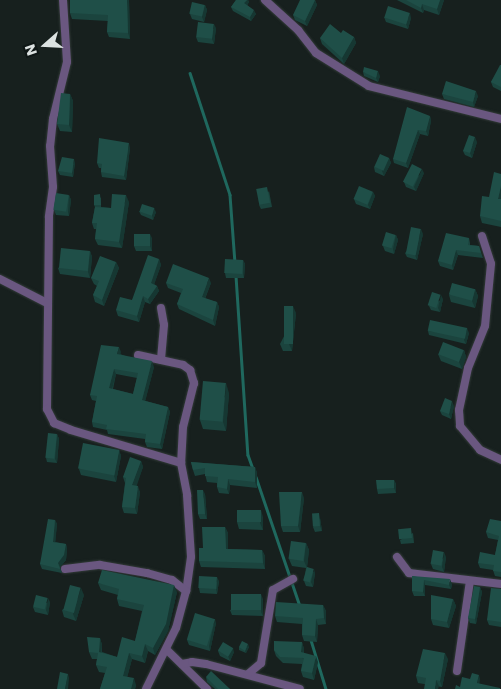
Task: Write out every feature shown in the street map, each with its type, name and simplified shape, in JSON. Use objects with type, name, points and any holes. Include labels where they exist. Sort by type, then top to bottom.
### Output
[{"type":"street","points":[[63,0],[67,62],[53,118],[50,146],[53,187],[47,303],[47,408],[54,423],[181,463]]},
{"type":"street","points":[[265,0],[298,30],[316,53],[369,86],[501,119]]},
{"type":"street","points":[[482,236],[491,264],[485,326],[468,368],[459,410],[460,426],[480,450],[501,460]]},
{"type":"street","points":[[0,279],[47,303]]},
{"type":"street","points":[[160,308],[164,325],[162,360]]},
{"type":"street","points":[[138,354],[183,365],[193,376],[193,391],[183,427],[181,463],[187,495],[191,558],[186,591],[167,650],[146,689]]},
{"type":"street","points":[[397,557],[409,573],[501,584]]},
{"type":"street","points":[[65,569],[100,565],[147,572],[172,580],[186,591]]},
{"type":"street","points":[[248,674],[261,663],[273,590],[293,579]]},
{"type":"street","points":[[457,671],[470,581]]},
{"type":"street","points":[[167,650],[207,689]]},
{"type":"street","points":[[182,664],[192,662],[248,674],[300,689]]},
{"type":"building","points":[[70,0],[127,0],[128,33],[107,32],[108,15],[70,13]]},
{"type":"building","points":[[236,0],[247,0],[244,3],[254,10],[250,17],[231,7]]},
{"type":"building","points":[[300,0],[315,0],[305,21],[293,15]]},
{"type":"building","points":[[406,0],[440,0],[437,9],[422,4],[421,8]]},
{"type":"building","points":[[192,2],[205,5],[202,17],[189,14]]},
{"type":"building","points":[[388,6],[410,13],[406,25],[384,17]]},
{"type":"building","points":[[198,22],[214,24],[212,39],[196,37]]},
{"type":"building","points":[[330,24],[341,33],[343,30],[354,37],[342,58],[320,38]]},
{"type":"building","points":[[501,65],[501,87],[491,82]]},
{"type":"building","points":[[364,67],[378,71],[376,78],[363,72]]},
{"type":"building","points":[[446,81],[476,91],[473,102],[442,94]]},
{"type":"building","points":[[61,93],[70,94],[69,125],[57,124]]},
{"type":"building","points":[[407,107],[430,116],[426,131],[418,130],[406,163],[393,159]]},
{"type":"building","points":[[469,135],[475,137],[470,153],[463,151]]},
{"type":"building","points":[[99,138],[129,143],[124,176],[101,172],[102,164],[97,163]]},
{"type":"building","points":[[380,154],[389,158],[383,171],[374,167]]},
{"type":"building","points":[[62,157],[74,159],[72,173],[58,171]]},
{"type":"building","points":[[412,164],[422,169],[413,187],[403,182]]},
{"type":"building","points":[[494,172],[501,174],[498,199],[501,199],[501,221],[480,216],[482,196],[489,197]]},
{"type":"building","points":[[359,186],[373,192],[367,205],[354,199]]},
{"type":"building","points":[[267,187],[270,203],[259,205],[256,189]]},
{"type":"building","points":[[56,193],[69,195],[66,212],[53,210]]},
{"type":"building","points":[[100,194],[101,205],[94,205],[94,195]]},
{"type":"building","points":[[112,194],[126,195],[119,242],[95,239],[97,223],[92,223],[95,207],[111,208]]},
{"type":"building","points":[[142,204],[154,208],[152,216],[140,212]]},
{"type":"building","points":[[411,227],[421,229],[416,255],[406,254]]},
{"type":"building","points":[[386,232],[396,235],[391,248],[382,245]]},
{"type":"building","points":[[446,233],[469,238],[468,245],[479,246],[481,253],[456,250],[452,265],[438,261]]},
{"type":"building","points":[[134,234],[150,234],[150,246],[134,246]]},
{"type":"building","points":[[61,248],[90,251],[88,271],[59,268]]},
{"type":"building","points":[[148,255],[159,259],[151,283],[157,286],[148,299],[143,296],[137,316],[116,310],[120,297],[132,300]]},
{"type":"building","points":[[100,256],[116,262],[102,300],[93,295],[99,281],[91,278]]},
{"type":"building","points":[[225,259],[243,260],[242,274],[224,273]]},
{"type":"building","points":[[173,264],[209,278],[202,297],[217,302],[213,320],[177,304],[183,289],[166,283]]},
{"type":"building","points":[[452,283],[475,289],[472,301],[449,295]]},
{"type":"building","points":[[432,292],[441,295],[436,308],[428,305]]},
{"type":"building","points":[[284,306],[293,306],[293,344],[284,344]]},
{"type":"building","points":[[430,320],[467,328],[465,339],[428,331]]},
{"type":"building","points":[[443,342],[464,350],[459,362],[438,354]]},
{"type":"building","points":[[101,345],[119,347],[117,354],[152,361],[142,400],[168,407],[160,444],[145,442],[146,434],[106,429],[107,425],[92,422],[97,396],[90,395]],"holes":[[[114,369],[138,373],[133,394],[109,388]]]},
{"type":"building","points":[[203,381],[226,383],[223,422],[200,420]]},
{"type":"building","points":[[445,398],[452,401],[449,414],[440,411]]},
{"type":"building","points":[[48,433],[57,434],[54,459],[45,458]]},
{"type":"building","points":[[83,443],[119,450],[114,476],[78,469]]},
{"type":"building","points":[[130,457],[141,461],[132,485],[138,486],[135,508],[122,507],[126,478],[123,477]]},
{"type":"building","points":[[191,462],[255,467],[255,482],[228,479],[227,489],[217,487],[218,477],[205,476],[205,468],[193,470]]},
{"type":"building","points":[[376,480],[394,480],[394,488],[377,489]]},
{"type":"building","points":[[197,490],[203,490],[205,514],[198,514]]},
{"type":"building","points":[[279,492],[302,492],[298,526],[281,526]]},
{"type":"building","points":[[237,510],[261,510],[261,522],[237,522]]},
{"type":"building","points":[[312,513],[319,513],[320,526],[313,526]]},
{"type":"building","points":[[48,519],[55,520],[53,542],[66,544],[64,555],[58,563],[60,569],[40,564]]},
{"type":"building","points":[[490,519],[501,521],[501,572],[493,571],[494,565],[478,563],[480,552],[495,555],[499,536],[486,532]]},
{"type":"building","points":[[202,527],[225,527],[226,549],[262,550],[263,563],[199,561],[199,548],[203,548]]},
{"type":"building","points":[[411,528],[412,538],[399,539],[398,529]]},
{"type":"building","points":[[291,541],[306,543],[303,561],[288,559]]},
{"type":"building","points":[[433,550],[444,552],[441,566],[431,564]]},
{"type":"building","points":[[307,567],[314,569],[310,582],[303,580]]},
{"type":"building","points":[[102,570],[174,585],[166,624],[153,648],[145,644],[142,656],[129,653],[123,676],[134,678],[131,689],[100,689],[107,667],[96,665],[98,653],[89,652],[87,637],[100,638],[99,652],[117,657],[122,637],[135,641],[144,605],[117,599],[119,589],[98,583]]},
{"type":"building","points":[[199,576],[217,577],[216,589],[198,588]]},
{"type":"building","points":[[412,576],[450,579],[449,585],[424,580],[423,592],[412,591]]},
{"type":"building","points":[[70,585],[81,588],[74,613],[63,610]]},
{"type":"building","points":[[474,586],[480,587],[475,619],[468,618]]},
{"type":"building","points":[[491,588],[501,589],[501,622],[487,620]]},
{"type":"building","points":[[231,594],[261,594],[261,610],[231,610]]},
{"type":"building","points":[[36,595],[48,598],[45,610],[33,607]]},
{"type":"building","points":[[431,595],[453,599],[447,622],[431,619]]},
{"type":"building","points":[[276,602],[323,605],[324,618],[316,619],[315,636],[302,635],[303,618],[275,616]]},
{"type":"building","points":[[195,613],[215,619],[207,646],[187,640]]},
{"type":"building","points":[[242,641],[248,644],[245,651],[239,647]]},
{"type":"building","points":[[274,641],[302,642],[301,652],[316,656],[312,673],[301,671],[304,658],[280,657],[274,650]]},
{"type":"building","points":[[223,642],[233,648],[228,657],[218,651]]},
{"type":"building","points":[[423,649],[445,653],[440,681],[436,680],[435,689],[424,689],[426,678],[416,676]]},
{"type":"building","points":[[211,671],[230,689],[218,689],[206,677]]},
{"type":"building","points":[[60,672],[68,674],[65,689],[57,689]]},
{"type":"building","points":[[472,673],[479,675],[477,683],[500,689],[455,689],[456,685],[460,687],[462,677],[470,679]]},
{"type":"waterway","points":[[190,73],[230,195],[235,263]]},
{"type":"waterway","points":[[236,276],[248,455],[253,469]]},
{"type":"waterway","points":[[256,477],[300,606]]},
{"type":"waterway","points":[[311,640],[326,689]]}]
